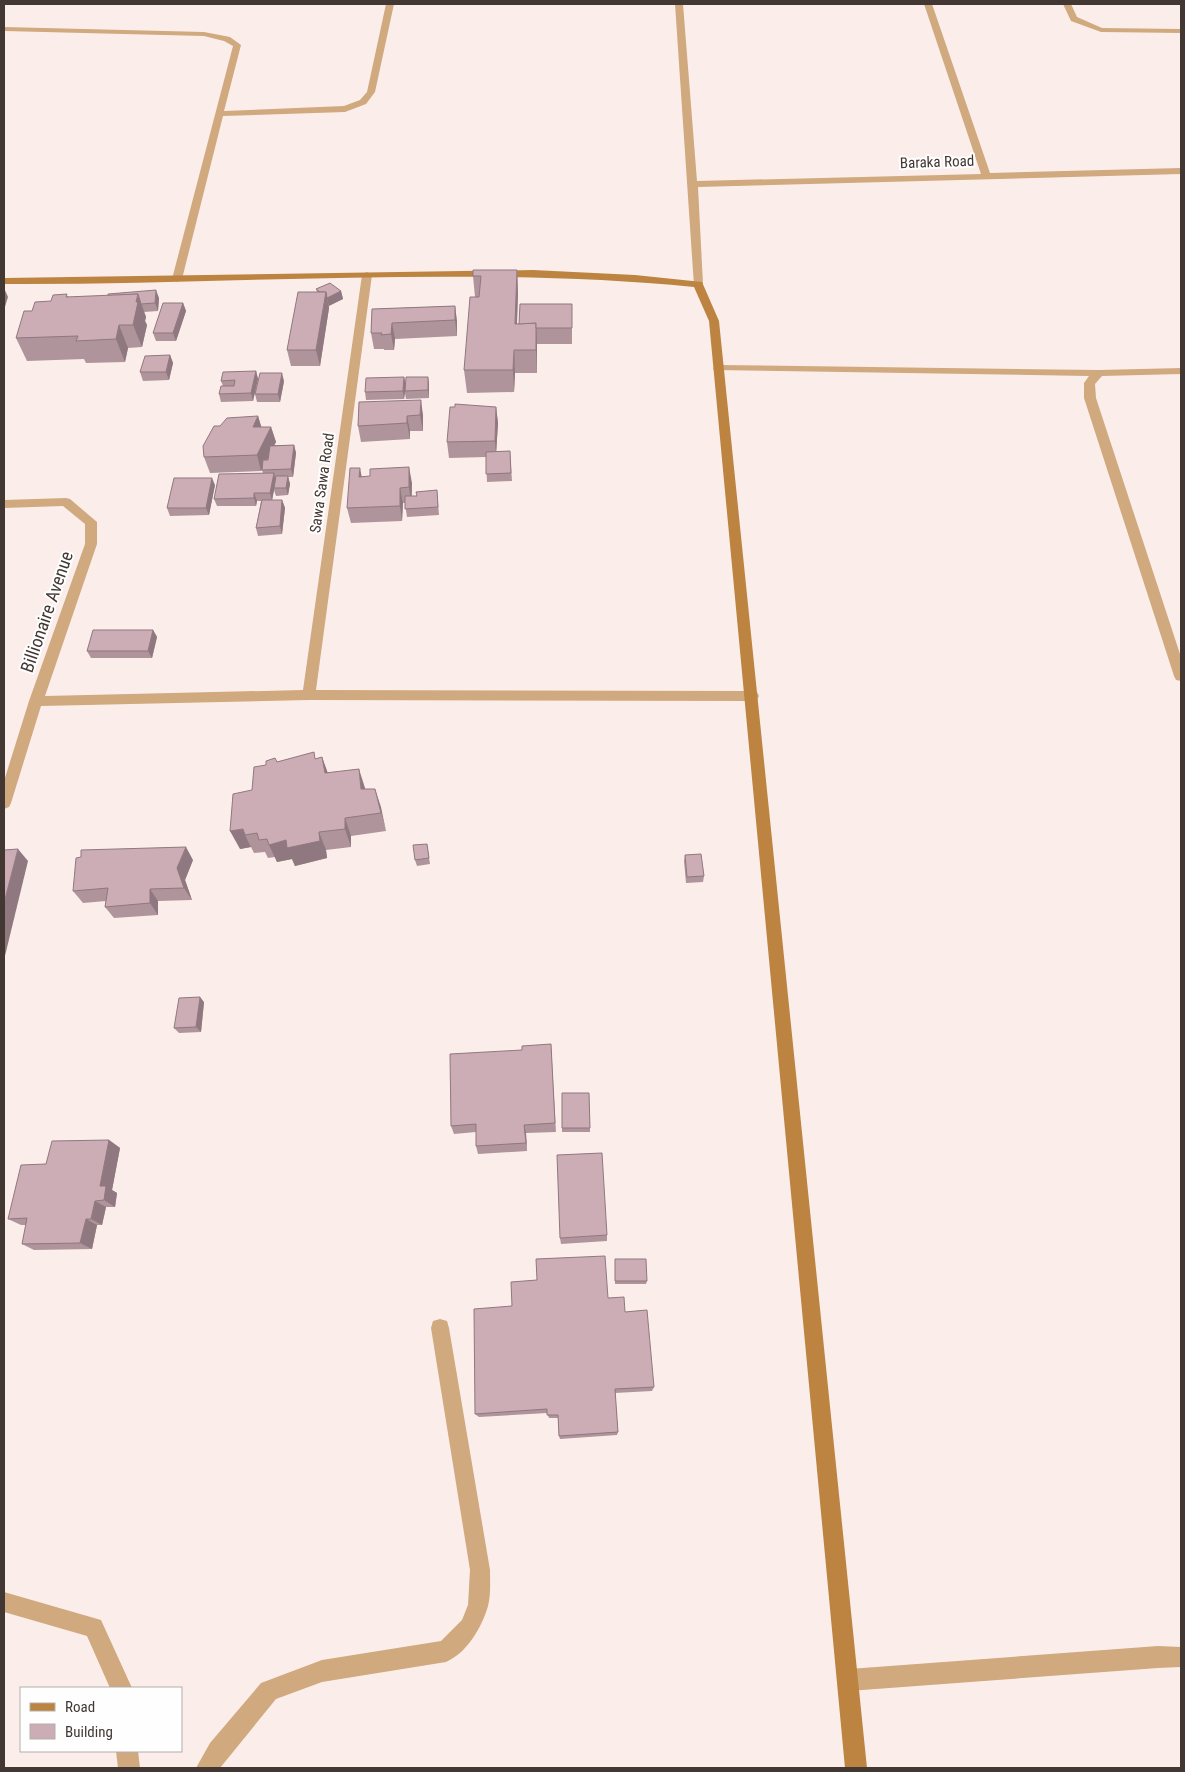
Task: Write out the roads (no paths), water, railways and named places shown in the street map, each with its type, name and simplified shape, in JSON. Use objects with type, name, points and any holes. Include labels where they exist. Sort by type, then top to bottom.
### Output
[{"type":"street","points":[[219,114],[345,109],[363,102],[371,92],[390,4]]},
{"type":"street","points":[[680,4],[698,284],[714,322],[849,1680],[856,1768]]},
{"type":"street","points":[[928,4],[986,176]]},
{"type":"street","points":[[1067,4],[1074,19],[1102,30],[1181,31]]},
{"type":"street","points":[[4,29],[204,34],[227,39],[237,45],[177,279]]},
{"type":"street","name":"Baraka Road","points":[[693,184],[1181,171]]},
{"type":"street","points":[[4,281],[533,273],[635,278],[698,284]]},
{"type":"street","name":"Sawa Sawa Road","points":[[309,695],[367,275]]},
{"type":"street","points":[[718,368],[1099,373],[1181,371]]},
{"type":"street","points":[[1099,373],[1089,383],[1090,398],[1181,676]]},
{"type":"street","name":"Billionaire Avenue","points":[[4,504],[66,502],[91,522],[91,544],[36,701],[4,803]]},
{"type":"street","points":[[36,701],[309,695],[752,696]]},
{"type":"street","points":[[207,1768],[218,1751],[269,1691],[322,1671],[446,1651],[469,1627],[478,1605],[480,1570],[440,1328]]},
{"type":"street","points":[[4,1602],[94,1627],[121,1687]]},
{"type":"street","points":[[849,1680],[1158,1657],[1181,1657]]},
{"type":"street","points":[[127,1752],[129,1768]]}]
